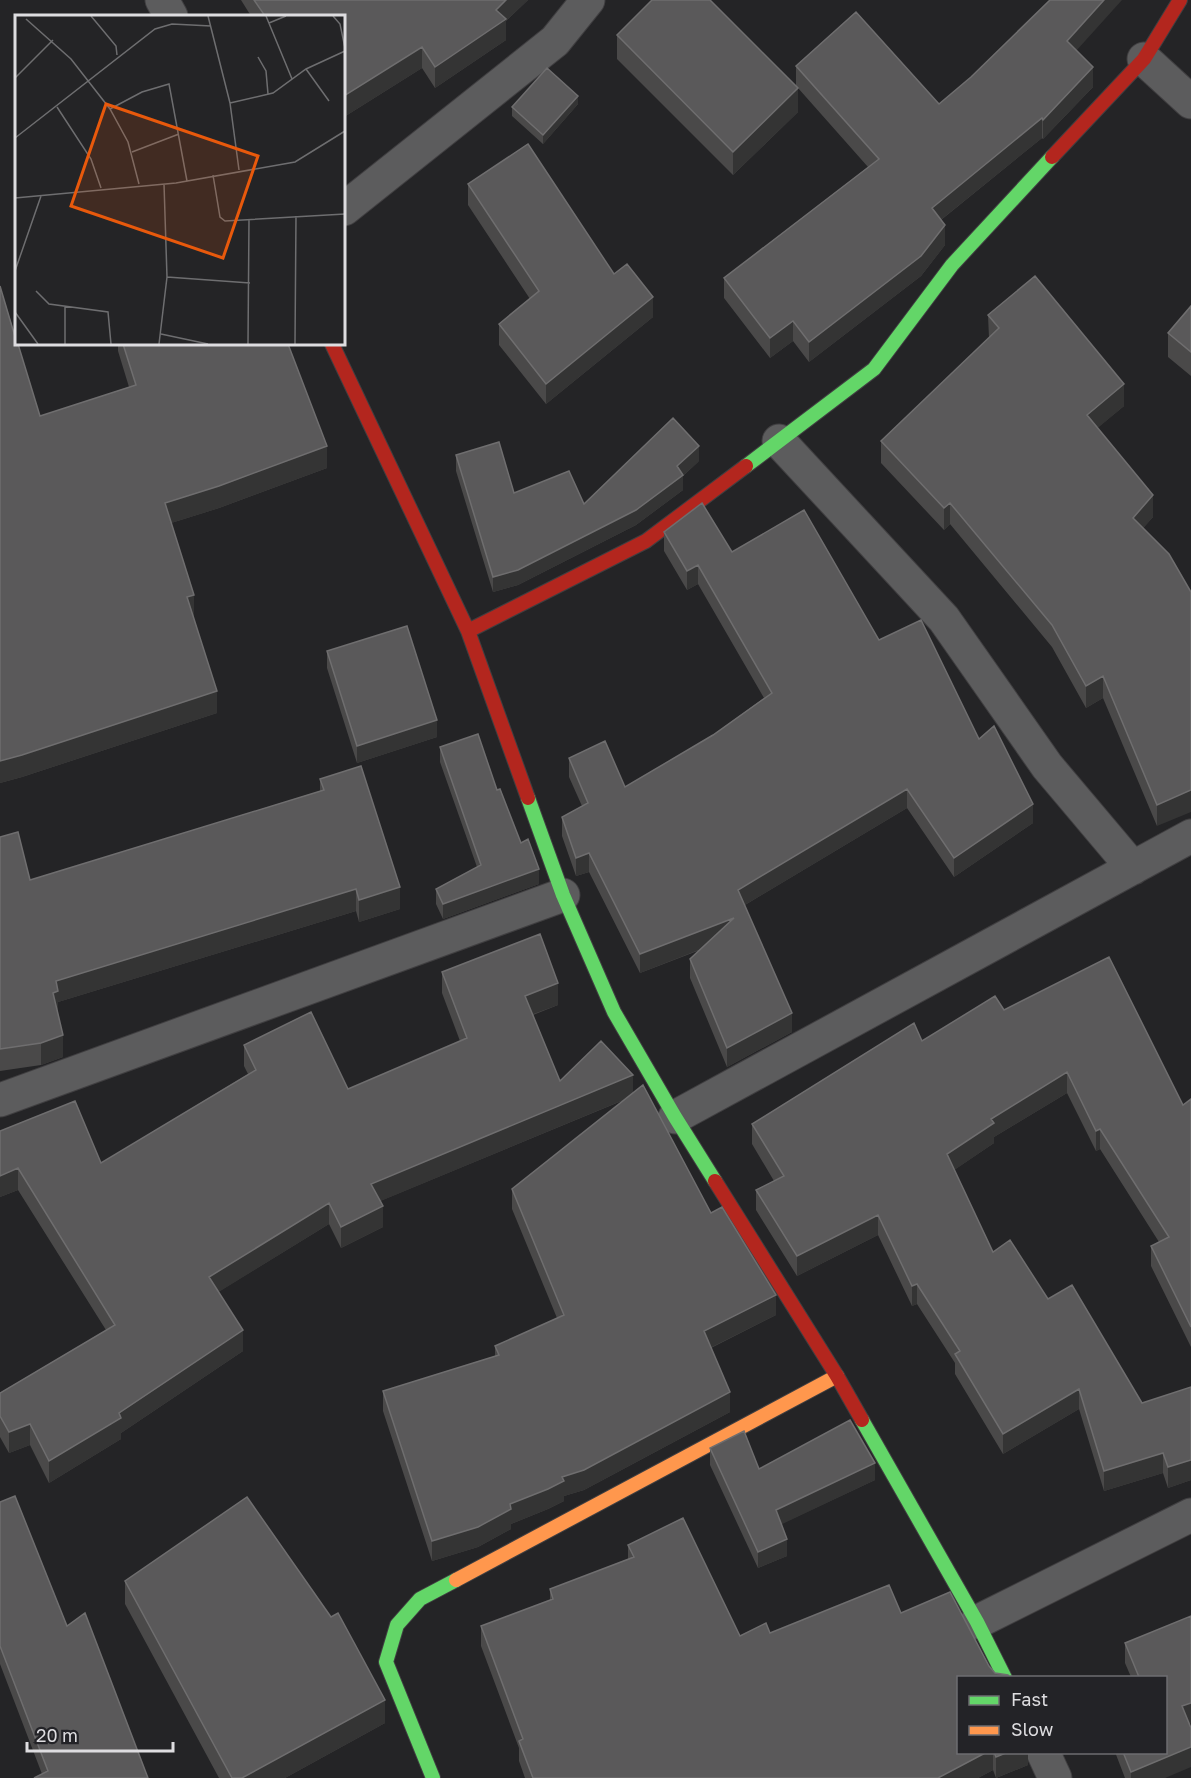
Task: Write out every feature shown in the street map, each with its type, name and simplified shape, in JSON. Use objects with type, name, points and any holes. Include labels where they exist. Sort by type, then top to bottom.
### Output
[{"type":"street","points":[[162,0],[170,15]]},
{"type":"street","points":[[345,208],[555,41],[588,0]]},
{"type":"street","points":[[468,632],[646,542],[874,369],[952,265],[1144,59],[1180,0]]},
{"type":"street","points":[[1144,59],[1191,102]]},
{"type":"street","points":[[332,345],[468,632],[562,895],[614,1012],[675,1117],[837,1376],[977,1622],[1004,1676]]},
{"type":"street","points":[[779,441],[944,619],[1047,766],[1133,868]]},
{"type":"street","points":[[675,1117],[1191,836]]},
{"type":"street","points":[[0,1100],[562,895]]},
{"type":"street","points":[[433,1778],[386,1662],[397,1625],[420,1599],[837,1376]]},
{"type":"street","points":[[977,1622],[1191,1515]]},
{"type":"street","points":[[1043,1754],[1055,1778]]},
{"type":"building","points":[[254,0],[506,0],[496,10],[506,19],[435,67],[422,47],[345,95],[345,15],[264,15]]},
{"type":"building","points":[[652,0],[710,0],[798,88],[733,152],[617,35]]},
{"type":"building","points":[[1050,0],[1104,0],[1067,41],[1093,67],[1043,120],[1042,118],[932,208],[945,225],[921,256],[809,342],[793,321],[770,338],[724,278],[879,159],[796,66],[856,12],[939,104],[971,77]]},
{"type":"building","points":[[547,68],[578,96],[543,135],[512,107]]},
{"type":"building","points":[[528,144],[614,274],[627,264],[653,297],[546,384],[499,324],[539,291],[468,184]]},
{"type":"building","points":[[1035,276],[1124,384],[1087,415],[1153,495],[1133,518],[1169,554],[1191,592],[1191,790],[1157,805],[1103,676],[1086,686],[1052,625],[950,503],[944,508],[881,441],[999,328],[988,315]]},
{"type":"building","points":[[0,286],[15,337],[15,345],[18,345],[40,416],[136,385],[123,345],[288,345],[327,446],[219,486],[165,503],[194,595],[187,597],[217,691],[0,761]]},
{"type":"building","points":[[1191,306],[1191,352],[1168,333]]},
{"type":"building","points":[[673,418],[699,446],[677,466],[683,475],[636,510],[518,570],[493,577],[456,455],[499,442],[514,493],[569,471],[584,504]]},
{"type":"building","points":[[702,503],[732,552],[804,510],[879,640],[921,620],[979,739],[994,726],[1033,804],[954,858],[907,789],[738,890],[792,1013],[727,1048],[690,959],[734,918],[640,954],[589,853],[576,858],[562,817],[588,803],[569,758],[605,741],[625,787],[713,735],[772,693],[698,565],[687,571],[664,532]]},
{"type":"building","points":[[407,626],[437,720],[357,746],[327,651]]},
{"type":"building","points":[[478,734],[497,790],[500,789],[521,843],[528,839],[539,869],[443,904],[436,889],[481,865],[440,747]]},
{"type":"building","points":[[361,766],[400,887],[359,900],[356,889],[56,981],[58,991],[53,993],[63,1035],[41,1043],[0,1049],[0,837],[18,832],[30,880],[324,790],[320,779]]},
{"type":"building","points":[[540,934],[558,983],[525,996],[560,1081],[601,1041],[633,1075],[371,1184],[383,1206],[341,1227],[329,1203],[209,1277],[243,1330],[119,1413],[121,1418],[49,1461],[30,1424],[9,1432],[0,1416],[0,1393],[115,1325],[18,1168],[0,1176],[0,1131],[75,1101],[101,1163],[256,1070],[244,1045],[311,1012],[348,1089],[467,1038],[442,972]]},
{"type":"building","points":[[1109,957],[1183,1105],[1191,1099],[1191,1327],[1151,1246],[1169,1237],[1100,1129],[1096,1131],[1067,1072],[991,1119],[994,1123],[947,1154],[993,1252],[1010,1240],[1048,1299],[1072,1285],[1142,1403],[1191,1387],[1191,1460],[1168,1467],[1163,1453],[1104,1471],[1079,1389],[1003,1434],[955,1354],[960,1351],[917,1284],[912,1286],[878,1215],[797,1256],[756,1190],[784,1176],[752,1124],[914,1023],[922,1041],[995,996],[1004,1010]]},
{"type":"building","points":[[643,1085],[711,1213],[722,1207],[776,1295],[704,1331],[730,1392],[584,1470],[562,1477],[564,1481],[510,1504],[511,1509],[478,1527],[432,1541],[383,1391],[499,1355],[495,1346],[564,1315],[512,1189]]},
{"type":"building","points":[[850,1420],[875,1463],[776,1510],[787,1539],[758,1552],[710,1448],[744,1431],[759,1469]]},
{"type":"building","points":[[15,1496],[67,1626],[85,1613],[148,1778],[34,1778],[48,1771],[0,1646],[0,1502]]},
{"type":"building","points":[[247,1497],[331,1617],[338,1613],[385,1700],[242,1778],[232,1778],[125,1581]]},
{"type":"building","points":[[683,1518],[740,1636],[766,1623],[770,1633],[889,1585],[901,1613],[950,1592],[989,1666],[995,1673],[1008,1676],[957,1676],[957,1754],[983,1754],[938,1778],[533,1778],[519,1741],[523,1739],[481,1626],[553,1599],[550,1589],[634,1557],[628,1545]]},
{"type":"building","points":[[1191,1616],[1191,1703],[1182,1706],[1191,1728],[1191,1747],[1131,1772],[1124,1754],[1167,1754],[1167,1676],[1139,1676],[1125,1643]]},
{"type":"traffic: fast","points":[[746,466],[874,369],[952,265],[1052,157]]},
{"type":"traffic: fast","points":[[528,798],[563,895],[614,1012],[715,1181]]},
{"type":"traffic: fast","points":[[862,1420],[977,1622],[1004,1676]]},
{"type":"traffic: fast","points":[[433,1778],[386,1662],[397,1625],[420,1599],[456,1580]]},
{"type":"traffic: slow","points":[[456,1580],[837,1376]]},
{"type":"traffic: jam","points":[[1052,157],[1144,59],[1180,0]]},
{"type":"traffic: jam","points":[[332,345],[468,631],[528,798]]},
{"type":"traffic: jam","points":[[468,631],[646,541],[746,466]]},
{"type":"traffic: jam","points":[[715,1181],[862,1420]]}]
